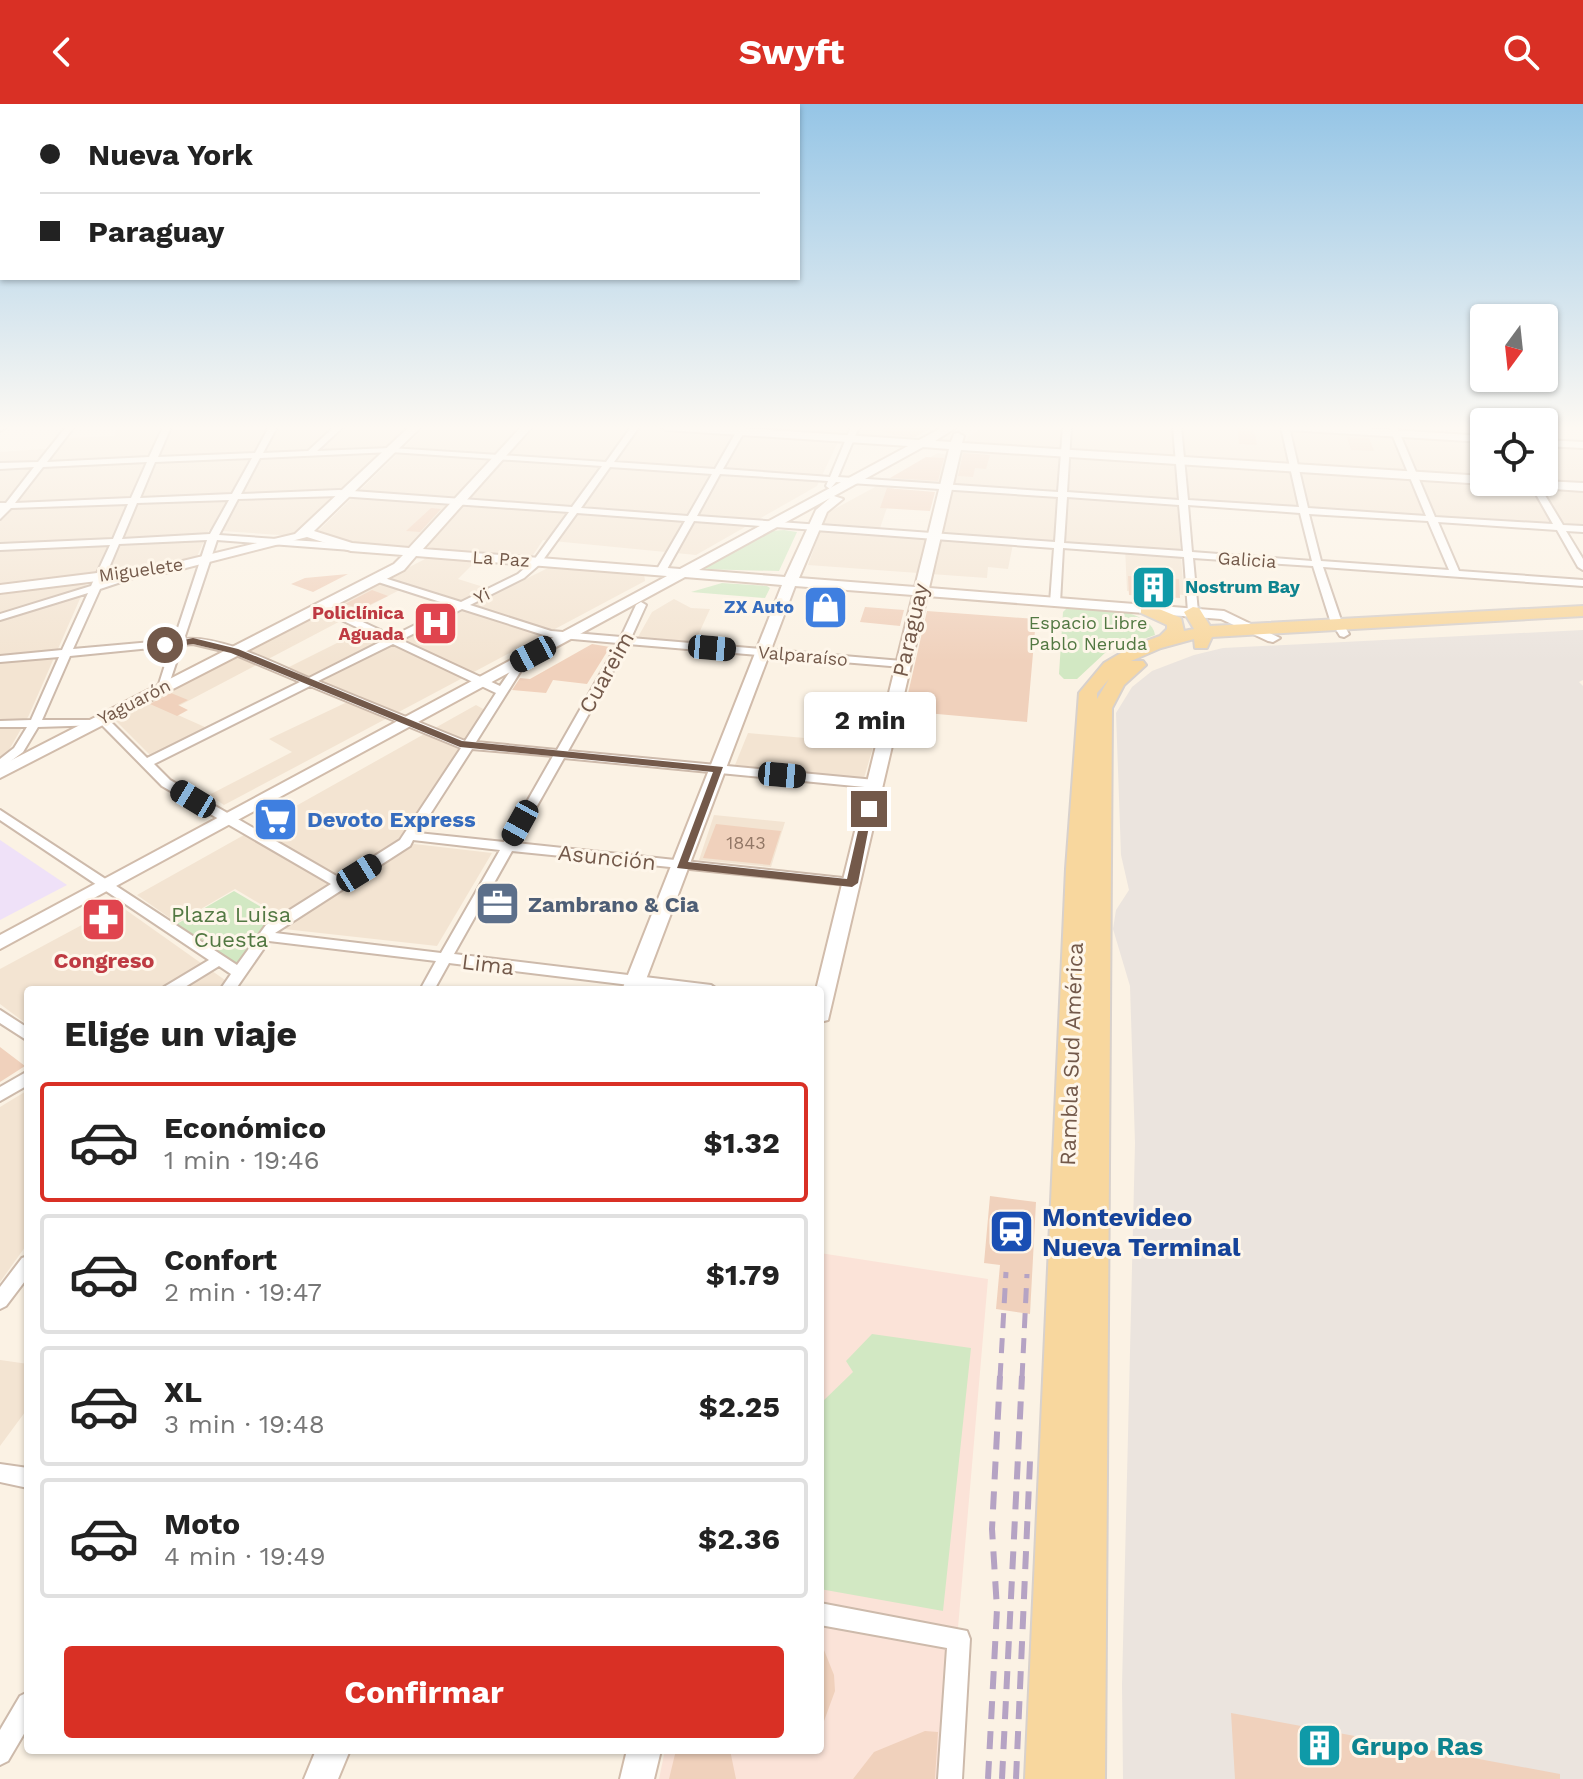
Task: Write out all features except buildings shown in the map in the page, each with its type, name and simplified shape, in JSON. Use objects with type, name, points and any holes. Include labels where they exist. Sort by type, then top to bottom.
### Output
[{"type":"main road","points":[[1147,609],[1175,622],[1176,630],[1167,640]]},
{"type":"main road","points":[[1340,629],[1583,611]]},
{"type":"main road","points":[[1193,612],[1203,638]]},
{"type":"main road","points":[[1340,629],[1583,619]]},
{"type":"main road","name":"Rambla Sud América","points":[[1046,1779],[1088,870],[1102,708],[1107,694],[1139,664],[1203,638],[1251,629],[1340,629]]},
{"type":"main road","name":"Rambla Sud América","points":[[1084,1779],[1088,693],[1100,675],[1122,657],[1167,640],[1273,638],[1340,629]]},
{"type":"street","points":[[0,765],[19,750],[36,721],[134,505]]},
{"type":"street","points":[[163,687],[203,560],[229,505]]},
{"type":"street","points":[[336,505],[307,533],[351,547]]},
{"type":"street","name":"Yaguarón","points":[[0,773],[96,720],[399,567],[458,505]]},
{"type":"street","name":"Galicia","points":[[495,505],[1583,583]]},
{"type":"street","name":"Yi","points":[[146,763],[521,576],[537,562],[578,505]]},
{"type":"street","points":[[661,571],[699,505]]},
{"type":"street","points":[[230,986],[268,932],[396,850],[409,836],[468,745],[491,686],[681,573],[808,505]]},
{"type":"street","points":[[634,986],[765,653],[815,505]]},
{"type":"street","points":[[807,527],[828,505]]},
{"type":"street","name":"Paraguay","points":[[824,995],[941,505]]},
{"type":"street","points":[[1055,603],[1062,505]]},
{"type":"street","points":[[1184,505],[1193,612]]},
{"type":"street","points":[[1187,505],[1583,529]]},
{"type":"street","points":[[1304,505],[1340,629]]},
{"type":"street","points":[[1426,505],[1455,574]]},
{"type":"street","points":[[1547,505],[1583,567]]},
{"type":"street","points":[[0,516],[4,506]]},
{"type":"street","name":"Miguelete","points":[[0,589],[99,582],[203,560],[307,533]]},
{"type":"street","name":"La Paz","points":[[0,547],[213,537],[715,576],[790,575],[919,593],[1193,612],[1233,618],[1273,638]]},
{"type":"street","points":[[0,943],[109,888],[412,724],[491,686],[573,636],[715,576]]},
{"type":"street","name":"Valparaíso","points":[[378,579],[545,633],[902,664]]},
{"type":"street","points":[[0,617],[99,582]]},
{"type":"street","name":"Cuareim","points":[[429,986],[624,641],[641,605]]},
{"type":"street","points":[[322,607],[491,686]]},
{"type":"street","points":[[0,659],[193,641],[235,651],[468,745],[875,784]]},
{"type":"street","points":[[0,724],[96,720],[107,723],[166,783],[340,884]]},
{"type":"street","points":[[0,814],[239,973]]},
{"type":"street","name":"Asunción","points":[[409,836],[852,883]]},
{"type":"street","points":[[0,952],[109,888]]},
{"type":"street","name":"Lima","points":[[268,932],[634,986]]},
{"type":"street","points":[[176,986],[219,960]]},
{"type":"street","points":[[0,1015],[24,1033]]},
{"type":"street","points":[[0,1095],[24,1080]]},
{"type":"street","points":[[1,1298],[24,1268]]},
{"type":"street","points":[[0,1473],[24,1477]]},
{"type":"street","points":[[824,1615],[959,1639],[950,1779]]},
{"type":"street","points":[[0,1753],[24,1711]]},
{"type":"street","points":[[321,1779],[331,1754]]},
{"type":"street","points":[[637,1779],[643,1754]]},
{"type":"shaded area","points":[[0,505],[327,505],[294,536],[209,530],[195,561],[0,585]]},
{"type":"shaded area","points":[[345,505],[783,505],[696,555],[543,540],[531,558],[352,544],[316,533]]},
{"type":"shaded area","points":[[841,505],[888,505],[878,534],[927,538],[918,573],[808,565],[827,513]]},
{"type":"shaded area","points":[[948,505],[1177,505],[1184,595],[1127,591],[1125,547],[1014,539],[1008,569],[988,567],[987,578],[931,574]]},
{"type":"shaded area","points":[[1217,505],[1583,505],[1583,525]]},
{"type":"shaded area","points":[[427,558],[477,560],[458,579],[490,589],[460,601],[409,585],[169,711],[207,728],[151,756],[114,719]]},
{"type":"shaded area","points":[[550,567],[644,574],[645,581],[224,805],[209,795],[292,752],[269,739],[360,696],[287,668],[359,632],[392,645]]},
{"type":"shaded area","points":[[80,583],[86,585],[29,715],[9,750],[0,758],[0,595]]},
{"type":"shaded area","points":[[674,599],[691,608],[710,609],[695,642],[638,637],[652,612]]},
{"type":"shaded area","points":[[1583,630],[1583,680],[1579,682],[1583,686],[1583,1779],[1123,1779],[1122,1685],[1135,1143],[1130,986],[1113,929],[1116,910],[1129,890],[1121,855],[1116,713],[1132,687],[1152,671],[1223,648]]},
{"type":"shaded area","points":[[476,705],[485,710],[397,842],[492,853],[437,946],[284,929],[289,921],[235,889],[177,923],[137,895]]},
{"type":"shaded area","points":[[748,733],[874,744],[864,778],[735,765]]},
{"type":"shaded area","points":[[714,815],[785,822],[771,867],[699,860]]},
{"type":"shaded area","points":[[0,840],[67,885],[0,920]]},
{"type":"shaded area","points":[[119,905],[233,986],[24,986],[24,1022],[0,1004],[0,969]]},
{"type":"shaded area","points":[[24,1092],[24,1249],[0,1282],[0,1107]]},
{"type":"shaded area","points":[[824,1254],[988,1279],[945,1779],[659,1779],[664,1754],[824,1754]]},
{"type":"shaded area","points":[[0,1360],[24,1363],[24,1413],[0,1446]]},
{"type":"green space","points":[[770,531],[797,532],[779,571],[698,569]]},
{"type":"green space","points":[[722,583],[770,588],[765,598],[691,592]]},
{"type":"green space","name":"Espacio Libre Pablo Neruda","points":[[1067,608],[1131,614],[1151,626],[1155,635],[1106,652],[1077,679],[1064,679],[1059,674],[1063,612]]},
{"type":"green space","name":"Plaza Luisa Cuesta","points":[[234,891],[278,917],[270,922],[237,965],[175,925]]},
{"type":"green space","points":[[872,1334],[971,1348],[943,1611],[824,1590],[824,1400],[853,1372],[846,1361]]},
{"type":"railway","points":[[1000,1378],[1006,1272]]},
{"type":"railway","points":[[1022,1378],[1027,1274]]},
{"type":"railway","points":[[988,1779],[997,1609],[992,1529],[1000,1376]]},
{"type":"railway","points":[[1002,1779],[1022,1376]]},
{"type":"railway","points":[[1016,1779],[1030,1461]]},
{"type":"place","name":"Nostrum Bay","points":[[1154,587]]},
{"type":"place","name":"ZX Auto","points":[[825,607]]},
{"type":"place","name":"Policlínica Aguada","points":[[435,623]]},
{"type":"place","name":"Devoto Express","points":[[276,819]]},
{"type":"place","name":"Zambrano & Cia","points":[[497,904]]},
{"type":"place","name":"Congreso","points":[[104,919]]},
{"type":"place","name":"Montevideo Nueva Terminal","points":[[1011,1232]]},
{"type":"place","name":"Grupo Ras","points":[[1320,1746]]},
{"type":"route","points":[[165,645],[193,641],[235,651],[460,744],[719,769],[681,865],[852,883],[869,809]]}]
